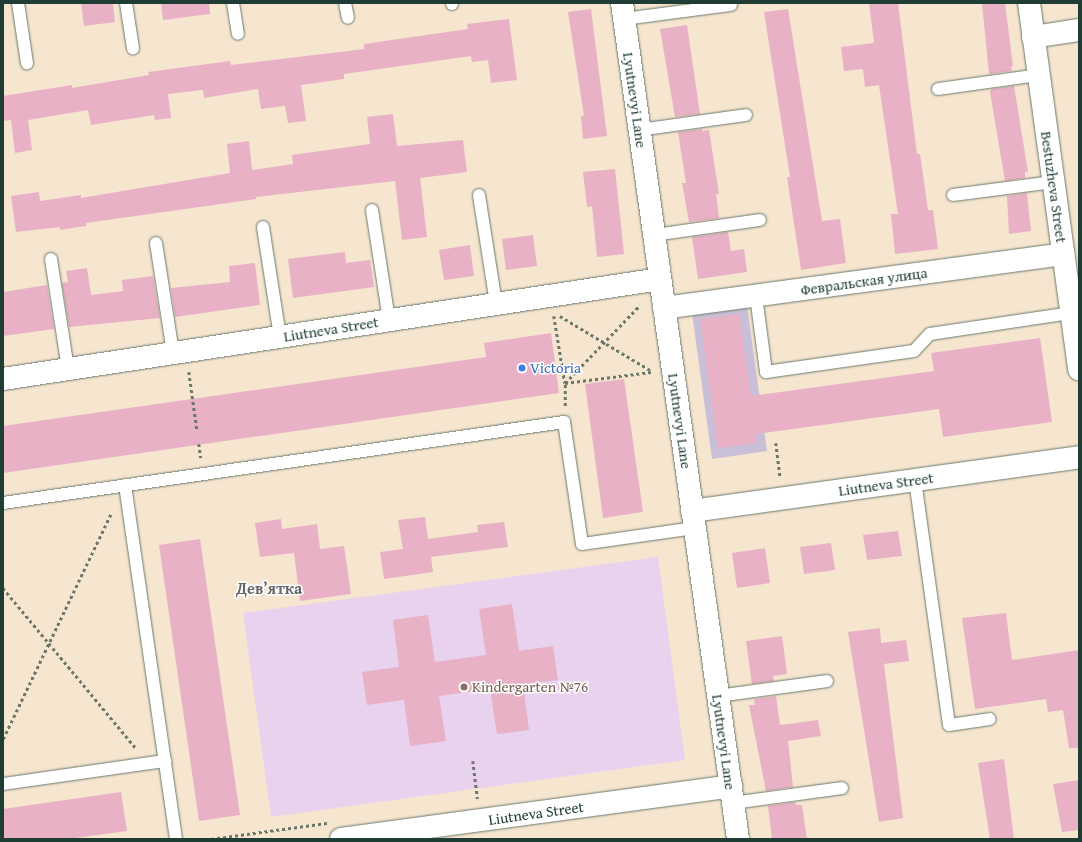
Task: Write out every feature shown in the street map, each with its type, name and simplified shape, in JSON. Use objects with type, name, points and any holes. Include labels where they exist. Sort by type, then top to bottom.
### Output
[{"type":"street","name":"Bestuzheva Street","points":[[1029,3],[1079,370]]},
{"type":"street","name":"Lyutnevyi Lane","points":[[623,11],[660,279],[655,304],[693,519],[738,839]]},
{"type":"street","points":[[1033,37],[1079,30]]},
{"type":"street","name":"Февральская улица","points":[[655,304],[756,296],[1063,254]]},
{"type":"street","name":"Liutneva Street","points":[[3,379],[660,279]]},
{"type":"street","name":"Liutneva Street","points":[[693,519],[915,480],[1079,457]]},
{"type":"street","name":"Liutneva Street","points":[[341,839],[732,795]]},
{"type":"lane","points":[[18,3],[27,63]]},
{"type":"lane","points":[[126,3],[133,48]]},
{"type":"lane","points":[[233,3],[238,34]]},
{"type":"lane","points":[[345,3],[348,18]]},
{"type":"lane","points":[[623,11],[731,5]]},
{"type":"lane","points":[[938,89],[1039,75]]},
{"type":"lane","points":[[639,130],[746,115]]},
{"type":"lane","points":[[953,195],[1053,182]]},
{"type":"lane","points":[[479,195],[496,304]]},
{"type":"lane","points":[[372,210],[389,320]]},
{"type":"lane","points":[[654,235],[760,220]]},
{"type":"lane","points":[[263,227],[280,337]]},
{"type":"lane","points":[[156,243],[173,353]]},
{"type":"lane","points":[[51,259],[68,369]]},
{"type":"lane","points":[[756,296],[766,372],[914,350],[930,334],[1071,313]]},
{"type":"lane","points":[[3,503],[564,422],[582,544],[693,519]]},
{"type":"lane","points":[[915,480],[948,725],[990,719]]},
{"type":"lane","points":[[125,485],[176,839]]},
{"type":"lane","points":[[718,696],[827,681]]},
{"type":"lane","points":[[3,784],[165,761]]},
{"type":"lane","points":[[732,795],[842,788]]},
{"type":"path","points":[[565,384],[603,342],[655,304]]},
{"type":"path","points":[[564,422],[565,384],[554,312],[654,372],[565,384]]},
{"type":"path","points":[[188,369],[197,429]]},
{"type":"path","points":[[3,739],[125,485]]},
{"type":"path","points":[[3,588],[149,763]]},
{"type":"path","points":[[473,761],[479,803]]},
{"type":"shaded area","points":[[747,305],[767,451],[712,459],[692,313]]},
{"type":"shaded area","name":"Kindergarten №76","points":[[658,557],[685,760],[271,817],[243,613]]},
{"type":"building","points":[[81,3],[113,3],[115,22],[84,26]]},
{"type":"building","points":[[161,3],[209,3],[210,14],[163,20]]},
{"type":"building","points":[[869,3],[898,3],[917,154],[920,154],[928,210],[933,210],[938,249],[895,254],[891,214],[898,214],[879,85],[865,87],[863,69],[844,71],[841,47],[874,43]]},
{"type":"building","points":[[982,3],[1005,3],[1013,66],[1011,67],[1012,71],[989,74]]},
{"type":"building","points":[[591,9],[607,136],[583,139],[581,116],[584,116],[568,12]]},
{"type":"building","points":[[788,9],[822,221],[840,219],[846,263],[801,270],[787,177],[790,177],[764,12]]},
{"type":"building","points":[[509,19],[517,80],[491,83],[488,60],[472,62],[471,56],[344,74],[344,79],[301,85],[306,121],[288,123],[285,106],[261,109],[258,89],[204,98],[203,90],[168,94],[171,118],[155,120],[154,115],[91,125],[88,110],[28,120],[32,150],[15,153],[11,120],[3,121],[3,96],[72,85],[72,88],[149,75],[148,72],[230,61],[231,65],[364,49],[364,44],[468,29],[467,24]]},
{"type":"building","points":[[687,25],[700,114],[675,117],[660,29]]},
{"type":"building","points":[[1014,86],[1028,172],[1025,172],[1025,178],[1005,181],[990,92],[991,89]]},
{"type":"building","points":[[393,114],[397,146],[463,140],[467,172],[420,178],[427,237],[402,240],[395,181],[256,197],[256,199],[86,223],[86,226],[60,230],[60,227],[16,232],[11,196],[39,192],[40,201],[81,195],[81,198],[230,173],[227,144],[249,141],[252,170],[293,164],[292,155],[370,144],[367,117]]},
{"type":"building","points":[[702,129],[702,131],[709,130],[719,194],[716,194],[719,218],[689,222],[682,183],[686,183],[678,132]]},
{"type":"building","points":[[615,169],[624,254],[597,257],[592,206],[587,207],[583,172]]},
{"type":"building","points":[[1027,193],[1031,231],[1009,234],[1007,196]]},
{"type":"building","points":[[728,232],[731,251],[744,249],[747,272],[698,279],[692,237]]},
{"type":"building","points":[[533,235],[537,266],[506,270],[502,239]]},
{"type":"building","points":[[470,245],[474,276],[444,280],[439,250]]},
{"type":"building","points":[[345,252],[346,263],[370,260],[374,287],[293,298],[288,259]]},
{"type":"building","points":[[255,263],[260,305],[175,317],[171,288],[230,282],[229,266]]},
{"type":"building","points":[[87,268],[91,295],[123,291],[122,280],[153,276],[160,318],[69,327],[62,283],[68,282],[66,271]]},
{"type":"building","points":[[47,285],[54,329],[3,336],[3,292]]},
{"type":"building","points":[[739,314],[751,396],[934,371],[931,353],[1040,338],[1052,422],[943,437],[939,409],[756,434],[757,443],[718,448],[700,319]]},
{"type":"building","points":[[551,333],[559,393],[3,473],[3,426],[486,357],[484,343]]},
{"type":"building","points":[[624,379],[643,512],[603,518],[585,384]]},
{"type":"building","points":[[425,517],[428,539],[478,532],[477,525],[504,522],[508,547],[431,557],[433,572],[384,579],[380,552],[403,549],[398,520]]},
{"type":"building","points":[[281,519],[282,529],[317,524],[320,549],[344,546],[351,594],[300,601],[294,553],[260,557],[255,523]]},
{"type":"building","points":[[898,531],[902,556],[867,560],[863,535]]},
{"type":"building","points":[[200,539],[240,815],[199,821],[159,545]]},
{"type":"building","points":[[831,543],[835,570],[804,574],[800,547]]},
{"type":"building","points":[[765,548],[770,583],[737,588],[732,553]]},
{"type":"building","points":[[512,604],[519,651],[553,646],[558,680],[523,684],[529,730],[497,734],[490,689],[439,696],[446,741],[410,746],[404,700],[367,705],[362,672],[399,667],[393,620],[428,615],[435,662],[486,655],[479,609]]},
{"type":"building","points":[[1006,613],[1012,660],[1079,650],[1079,748],[1069,748],[1063,710],[1048,712],[1046,699],[975,709],[962,618]]},
{"type":"building","points":[[880,628],[881,643],[906,640],[909,661],[884,664],[903,818],[879,822],[848,632]]},
{"type":"building","points":[[782,636],[787,674],[773,676],[774,681],[752,684],[746,641]]},
{"type":"building","points":[[776,696],[780,725],[818,720],[821,736],[788,741],[793,787],[766,791],[749,705],[755,705],[754,699]]},
{"type":"building","points":[[1004,759],[1014,839],[990,839],[978,763]]},
{"type":"building","points":[[1079,780],[1079,830],[1062,832],[1053,784]]},
{"type":"building","points":[[121,792],[127,831],[68,839],[3,839],[3,809]]},
{"type":"building","points":[[795,802],[796,805],[802,805],[807,839],[772,839],[768,806]]},
{"type":"place","name":"Victoria","points":[[522,368]]},
{"type":"place","name":"Kindergarten №76","points":[[464,687]]},
{"type":"district","name":"Дев’ятка","points":[[269,588]]}]
